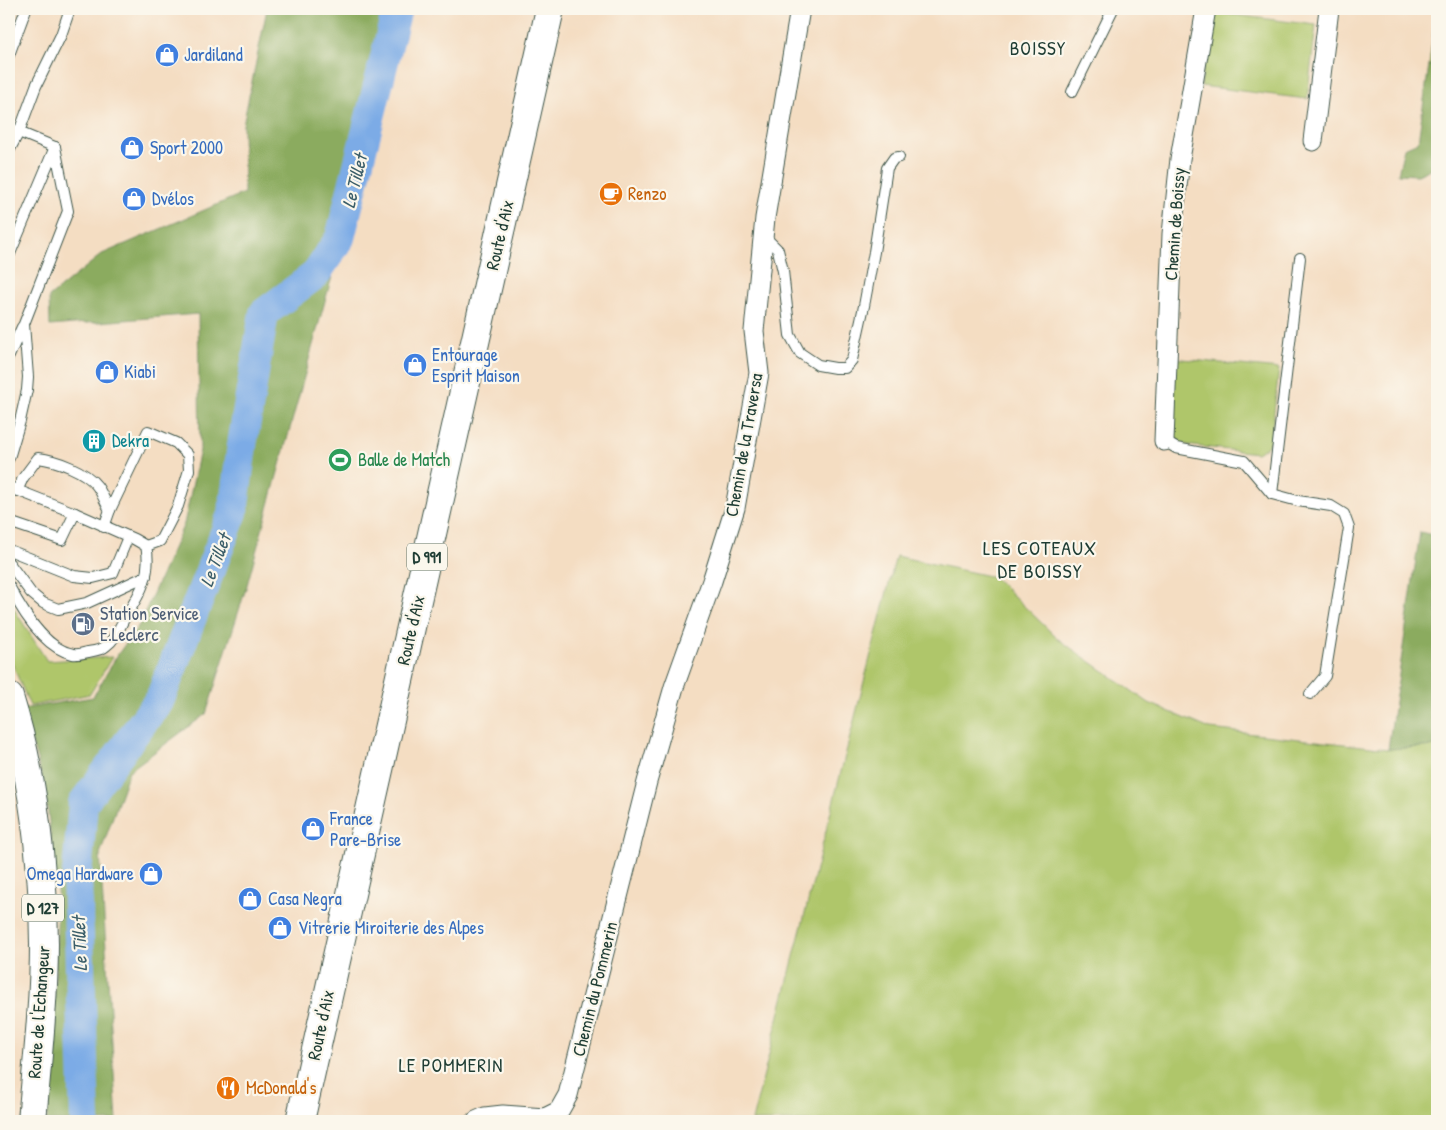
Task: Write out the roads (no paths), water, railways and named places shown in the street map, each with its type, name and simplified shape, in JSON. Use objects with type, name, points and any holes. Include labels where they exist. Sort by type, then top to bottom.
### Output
[{"type":"main road","name":"Route d'Aix","points":[[302,1116],[550,9]]},
{"type":"main road","name":"Route de l'Echangeur","points":[[9,697],[29,777],[35,812],[42,882],[43,970],[32,1121]]},
{"type":"street","name":"Chemin de la Traversa","points":[[647,782],[674,687],[712,582],[735,508],[759,373],[754,331],[763,235],[800,9]]},
{"type":"street","name":"Chemin de Boissy","points":[[1164,441],[1172,234],[1180,159],[1206,9]]},
{"type":"street","points":[[1313,141],[1329,9]]},
{"type":"street","name":"Chemin du Pommerin","points":[[476,1121],[485,1117],[503,1115],[545,1118],[559,1111],[568,1095],[647,782]]},
{"type":"lane","points":[[9,55],[26,9]]},
{"type":"lane","points":[[9,151],[19,132],[36,86],[54,52],[70,9]]},
{"type":"lane","points":[[1072,92],[1113,9]]},
{"type":"lane","points":[[9,128],[56,147]]},
{"type":"lane","points":[[9,256],[56,147]]},
{"type":"lane","points":[[9,356],[24,324],[68,211],[56,147]]},
{"type":"lane","points":[[763,235],[778,250],[783,271],[790,335],[800,353],[818,365],[845,368],[852,360],[864,306],[887,168],[894,158],[899,156]]},
{"type":"lane","points":[[1272,494],[1300,258]]},
{"type":"lane","points":[[9,458],[27,390],[24,324]]},
{"type":"lane","points":[[104,527],[110,510],[148,431],[176,443],[188,455],[189,470],[178,506],[160,541],[146,546]]},
{"type":"lane","points":[[1164,441],[1176,448],[1244,461],[1272,494],[1298,501],[1331,506],[1344,514],[1349,528],[1325,676],[1310,694]]},
{"type":"lane","points":[[9,586],[36,629],[56,647],[76,655],[105,648],[112,640],[142,589],[149,559],[146,546],[75,513],[13,489],[38,458],[48,459],[92,479],[110,510]]},
{"type":"lane","points":[[9,522],[62,540],[75,513]]},
{"type":"lane","points":[[9,550],[74,576],[93,578],[113,573],[128,536]]},
{"type":"lane","points":[[9,563],[37,598],[43,603],[58,609],[87,603],[146,576]]},
{"type":"waterway","name":"Le Tillet","points":[[85,1121],[77,874],[83,803],[160,699],[233,512],[264,313],[315,275],[340,238],[397,9]]},
{"type":"place","name":"Jardiland","points":[[167,55]]},
{"type":"place","name":"Sport 2000","points":[[132,148]]},
{"type":"place","name":"Renzo","points":[[611,194]]},
{"type":"place","name":"Dvélos","points":[[134,199]]},
{"type":"place","name":"Entourage Esprit Maison","points":[[415,365]]},
{"type":"place","name":"Kiabi","points":[[107,372]]},
{"type":"place","name":"Dekra","points":[[94,441]]},
{"type":"place","name":"Balle de Match","points":[[340,460]]},
{"type":"place","name":"Station Service E.Leclerc","points":[[83,624]]},
{"type":"place","name":"France Pare-Brise","points":[[313,829]]},
{"type":"place","name":"Omega Hardware","points":[[151,874]]},
{"type":"place","name":"Casa Negra","points":[[250,899]]},
{"type":"place","name":"Vitrerie Miroiterie des Alpes","points":[[280,928]]},
{"type":"place","name":"McDonald's","points":[[228,1088]]},
{"type":"district","name":"BOISSY","points":[[1038,48]]},
{"type":"district","name":"LES COTEAUX DE BOISSY","points":[[1040,560]]},
{"type":"district","name":"LE POMMERIN","points":[[451,1065]]}]
